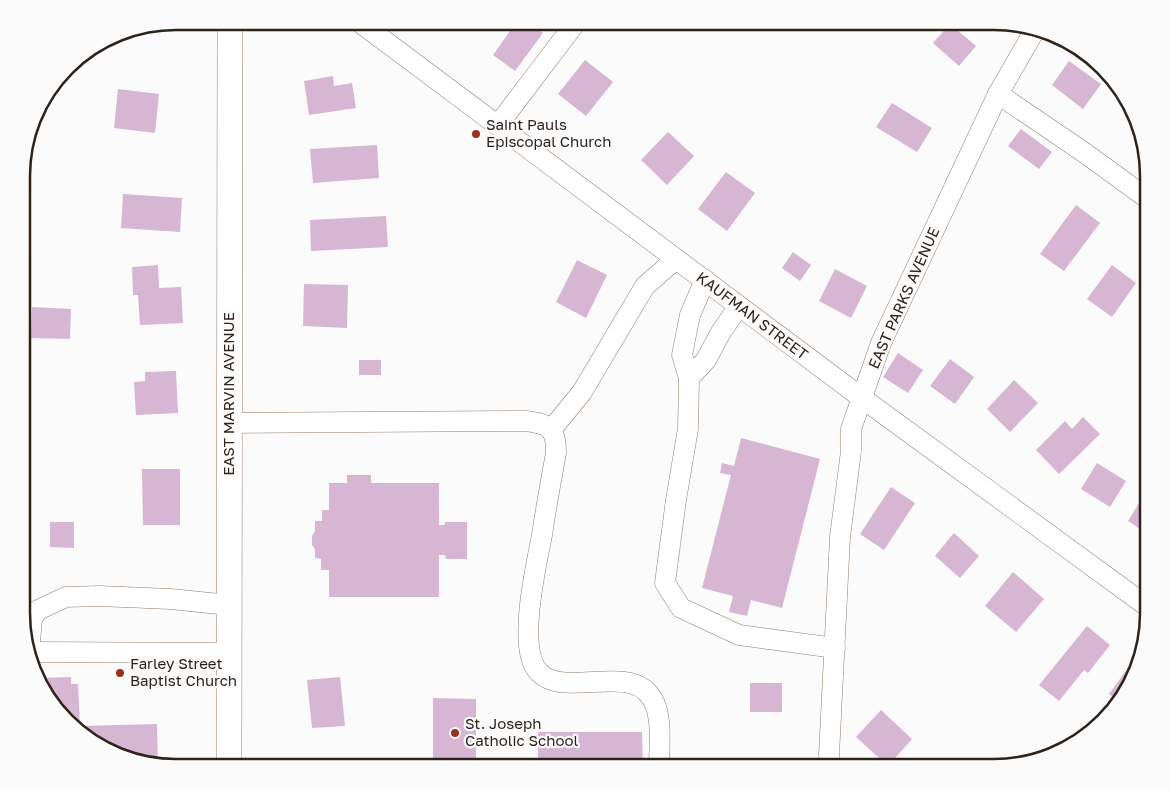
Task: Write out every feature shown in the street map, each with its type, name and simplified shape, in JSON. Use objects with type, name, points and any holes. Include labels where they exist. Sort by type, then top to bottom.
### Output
[{"type":"main road","name":"EAST MARVIN AVENUE","points":[[229,759],[230,30]]},
{"type":"street","name":"KAUFMAN STREET","points":[[370,30],[862,398],[1140,601]]},
{"type":"street","points":[[498,125],[570,30]]},
{"type":"street","name":"EAST PARKS AVENUE","points":[[830,759],[840,537],[851,452],[851,429],[881,343],[998,94],[1032,35]]},
{"type":"street","points":[[998,94],[1140,193]]},
{"type":"street","points":[[551,430],[582,392],[644,286],[676,259]]},
{"type":"street","points":[[704,280],[690,315],[682,355],[689,378],[688,429],[665,583],[680,608],[739,635],[835,648]]},
{"type":"street","points":[[689,378],[706,360],[721,332],[740,306]]},
{"type":"street","points":[[228,423],[526,421],[543,424],[551,430],[556,439],[556,453],[530,604],[532,657],[541,674],[550,679],[569,682],[636,683],[644,688],[652,697],[658,719],[658,759]]},
{"type":"street","points":[[31,631],[32,620],[36,611],[66,597],[100,596],[162,599],[229,605]]},
{"type":"street","points":[[35,651],[229,653]]},
{"type":"building","points":[[511,30],[539,30],[543,33],[515,71],[493,55]]},
{"type":"building","points":[[945,30],[957,30],[976,46],[959,66],[933,43]]},
{"type":"building","points":[[585,60],[613,82],[586,116],[558,94]]},
{"type":"building","points":[[1069,61],[1101,84],[1083,109],[1052,85]]},
{"type":"building","points":[[333,76],[334,86],[352,83],[356,108],[309,115],[304,81]]},
{"type":"building","points":[[118,89],[159,94],[155,133],[114,128]]},
{"type":"building","points":[[892,103],[932,128],[917,152],[876,127]]},
{"type":"building","points":[[1021,129],[1052,152],[1039,169],[1008,146]]},
{"type":"building","points":[[668,132],[694,156],[667,185],[641,160]]},
{"type":"building","points":[[377,145],[379,178],[313,183],[310,149]]},
{"type":"building","points":[[726,172],[755,193],[727,231],[698,209]]},
{"type":"building","points":[[123,194],[182,198],[180,232],[121,228]]},
{"type":"building","points":[[1076,205],[1100,223],[1064,271],[1040,254]]},
{"type":"building","points":[[386,216],[388,247],[311,251],[310,220]]},
{"type":"building","points":[[793,252],[811,265],[800,281],[782,268]]},
{"type":"building","points":[[577,260],[607,275],[586,318],[556,302]]},
{"type":"building","points":[[158,265],[159,288],[181,287],[183,323],[140,325],[138,295],[133,295],[132,267]]},
{"type":"building","points":[[1112,265],[1136,283],[1112,317],[1087,299]]},
{"type":"building","points":[[835,269],[867,286],[851,318],[819,301]]},
{"type":"building","points":[[304,284],[348,285],[347,328],[303,326]]},
{"type":"building","points":[[32,307],[71,309],[70,339],[31,338]]},
{"type":"building","points":[[898,353],[923,370],[908,393],[883,377]]},
{"type":"building","points":[[950,359],[974,377],[955,404],[930,386]]},
{"type":"building","points":[[359,360],[381,360],[381,375],[359,375]]},
{"type":"building","points":[[176,371],[178,413],[136,415],[134,382],[145,381],[145,372]]},
{"type":"building","points":[[1014,380],[1038,403],[1010,432],[987,409]]},
{"type":"building","points":[[1083,417],[1100,434],[1059,474],[1036,450],[1065,421],[1072,429]]},
{"type":"building","points":[[741,438],[820,459],[782,608],[751,600],[747,616],[729,612],[733,596],[702,588],[731,475],[720,473],[722,463],[734,466]]},
{"type":"building","points":[[1097,463],[1126,481],[1110,507],[1081,489]]},
{"type":"building","points":[[142,469],[180,469],[180,525],[143,525]]},
{"type":"building","points":[[347,475],[371,475],[371,483],[439,483],[439,525],[445,525],[445,522],[467,522],[467,559],[446,559],[445,555],[439,555],[439,597],[329,597],[329,570],[321,570],[321,559],[315,558],[312,536],[315,531],[315,521],[322,521],[322,510],[329,510],[329,483],[347,483]]},
{"type":"building","points":[[891,487],[915,503],[884,550],[860,534]]},
{"type":"building","points":[[1140,501],[1140,529],[1128,521]]},
{"type":"building","points":[[50,522],[74,522],[74,548],[50,547]]},
{"type":"building","points":[[954,533],[979,556],[960,578],[935,556]]},
{"type":"building","points":[[1013,572],[1044,599],[1016,632],[985,606]]},
{"type":"building","points":[[1087,626],[1110,645],[1088,673],[1084,670],[1059,701],[1039,685]]},
{"type":"building","points":[[1130,665],[1125,678],[1113,697],[1109,694]]},
{"type":"building","points":[[71,677],[71,684],[78,684],[80,723],[60,702],[46,678]]},
{"type":"building","points":[[340,677],[345,726],[312,728],[307,680]]},
{"type":"building","points":[[750,683],[782,683],[782,712],[750,712]]},
{"type":"building","name":"St. Joseph Catholic School","points":[[433,698],[476,699],[476,759],[433,759]]},
{"type":"building","points":[[881,710],[912,739],[894,759],[880,759],[856,737]]},
{"type":"building","points":[[157,724],[158,758],[138,754],[111,744],[84,726]]},
{"type":"building","points":[[538,732],[642,732],[643,759],[538,759]]},
{"type":"place","name":"Saint Pauls Episcopal Church","points":[[476,134]]},
{"type":"place","name":"Farley Street Baptist Church","points":[[120,673]]},
{"type":"place","name":"St. Joseph Catholic School","points":[[455,733]]}]
